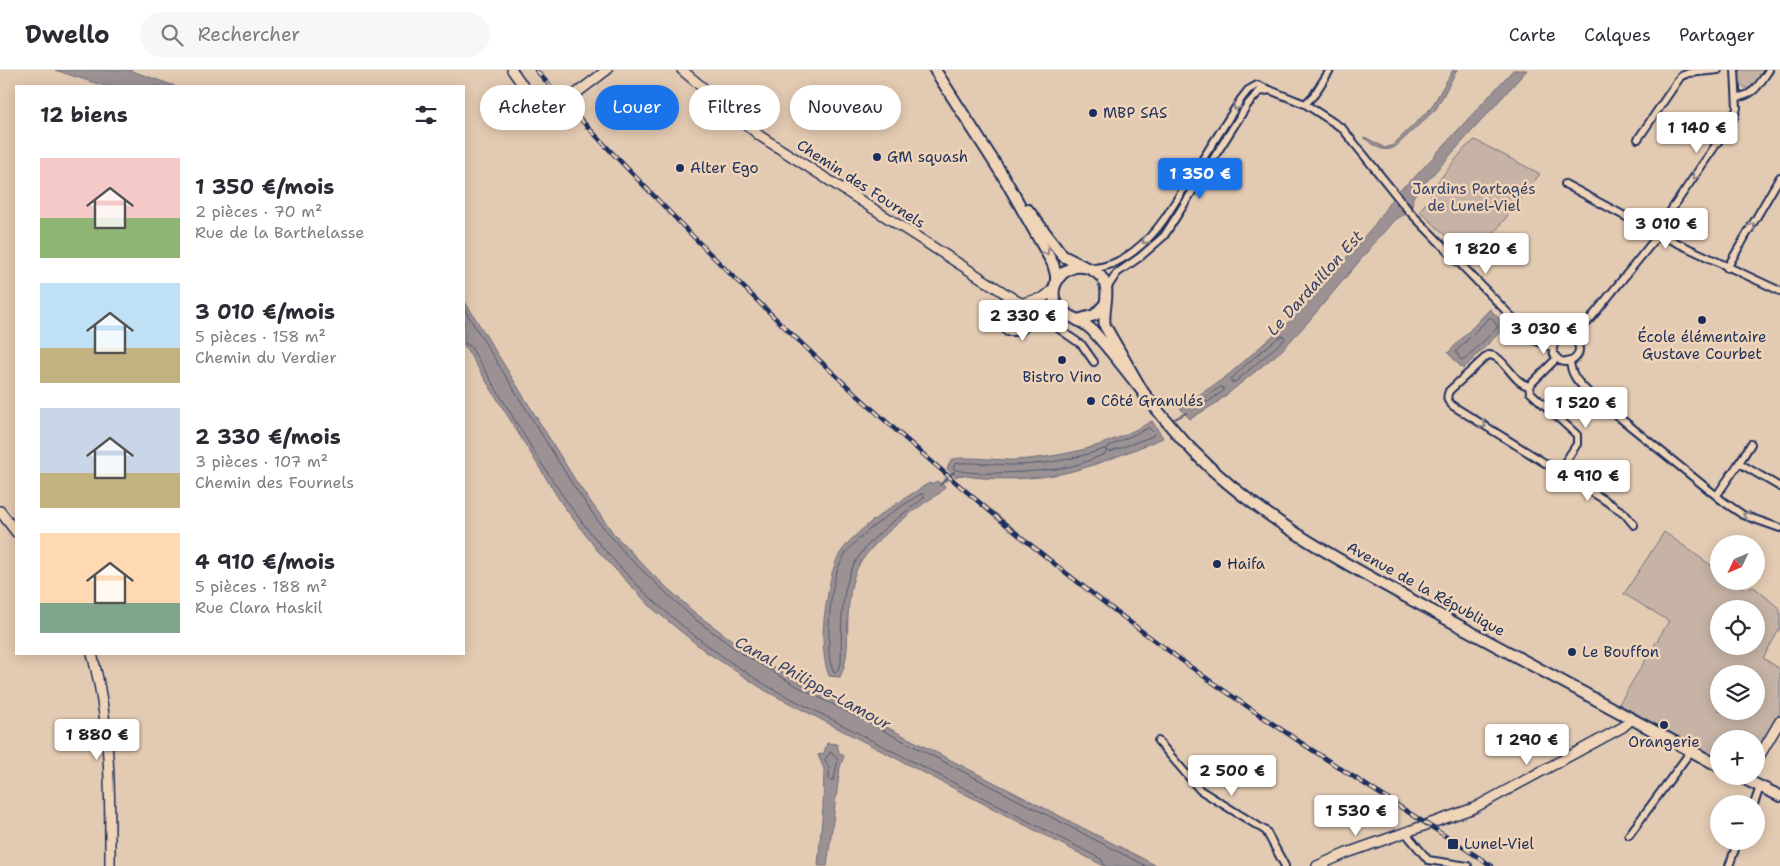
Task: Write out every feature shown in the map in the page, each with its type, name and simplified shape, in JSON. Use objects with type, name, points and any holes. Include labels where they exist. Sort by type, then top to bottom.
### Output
[{"type":"main road","points":[[935,70],[1005,179],[1052,264],[1056,275],[1054,297],[1062,312],[1095,332],[1148,399]]},
{"type":"main road","points":[[1005,179],[1063,256],[1101,276],[1107,289],[1103,316],[1105,326],[1148,399]]},
{"type":"main road","points":[[1055,286],[1066,271],[1072,268],[1087,267]]},
{"type":"main road","points":[[1078,320],[1095,315],[1105,304]]},
{"type":"main road","name":"Avenue de la République","points":[[1148,399],[1176,434],[1211,469],[1238,492],[1312,542],[1366,575],[1710,761]]},
{"type":"main road","points":[[1756,785],[1780,796]]},
{"type":"street","points":[[512,70],[546,117],[608,70]]},
{"type":"street","name":"Chemin des Fournels","points":[[682,70],[760,136],[1010,296],[1029,306],[1052,308],[1062,312]]},
{"type":"street","points":[[1305,104],[1314,95],[1330,70]]},
{"type":"street","points":[[1638,139],[1681,76],[1689,73],[1718,70]]},
{"type":"street","points":[[1574,339],[1658,234],[1663,222],[1733,120],[1737,108],[1735,70]]},
{"type":"street","points":[[1737,97],[1746,96],[1753,92],[1769,70]]},
{"type":"street","points":[[1087,267],[1104,266],[1120,259],[1151,236],[1169,212],[1248,90],[1257,85],[1305,104],[1342,128],[1409,211],[1534,340],[1553,348]]},
{"type":"street","points":[[1107,289],[1117,273],[1140,257],[1164,236],[1253,97],[1259,92],[1273,90]]},
{"type":"street","points":[[1727,268],[1780,177]]},
{"type":"street","points":[[1565,184],[1658,234],[1727,268],[1780,291]]},
{"type":"street","name":"Chemin des Fournels","points":[[1010,296],[1023,301],[1036,301],[1047,296],[1055,286]]},
{"type":"street","points":[[1010,296],[998,312],[999,322],[1007,332],[1020,332],[1034,320],[1046,320],[1082,345],[1094,362]]},
{"type":"street","points":[[1563,336],[1574,339],[1579,350],[1576,357],[1570,361],[1563,361],[1557,358],[1553,348],[1556,341],[1563,336]]},
{"type":"street","points":[[1529,386],[1520,383],[1495,357],[1488,355],[1446,396],[1452,406],[1624,513],[1634,525]]},
{"type":"street","points":[[1529,386],[1557,358]]},
{"type":"street","points":[[1570,361],[1575,380],[1656,448],[1733,509],[1780,528]]},
{"type":"street","points":[[1529,386],[1530,392],[1577,435],[1577,444],[1563,465],[1554,468]]},
{"type":"street","points":[[1716,495],[1751,444]]},
{"type":"street","points":[[1739,463],[1780,487]]},
{"type":"street","points":[[0,511],[15,531]]},
{"type":"street","points":[[92,655],[107,734],[110,773],[110,866]]},
{"type":"street","points":[[1317,866],[1347,853],[1474,808],[1623,727],[1632,719]]},
{"type":"street","points":[[1765,747],[1780,721]]},
{"type":"street","points":[[1158,741],[1200,790],[1266,831],[1285,866]]},
{"type":"street","points":[[1629,835],[1691,751]]},
{"type":"street","points":[[1757,795],[1760,787]]},
{"type":"street","points":[[1405,832],[1428,860],[1468,866]]},
{"type":"street","points":[[1729,866],[1735,850]]},
{"type":"green space","points":[[1738,70],[1765,70],[1754,87],[1746,88],[1739,78]]},
{"type":"green space","name":"Jardins Partagés de Lunel-Viel","points":[[1475,140],[1540,174],[1472,261],[1420,211],[1432,198],[1431,190],[1465,148]]},
{"type":"green space","points":[[1664,532],[1710,565],[1710,590],[1758,590],[1780,609],[1780,628],[1765,654],[1765,600],[1710,600],[1710,655],[1765,655],[1763,658],[1780,669],[1780,712],[1765,738],[1765,730],[1710,730],[1710,754],[1619,704],[1669,621],[1624,594]]},
{"type":"water","points":[[55,70],[129,70],[172,85],[101,85]]},
{"type":"water","points":[[1453,70],[1457,70],[1436,109],[1395,147],[1386,150],[1375,146],[1364,138],[1385,148],[1393,145],[1431,108]]},
{"type":"water","points":[[1513,70],[1527,70],[1418,191],[1413,197],[1412,207],[1398,191],[1413,179]]},
{"type":"water","points":[[1392,199],[1406,214],[1394,220],[1308,322],[1282,350],[1215,404],[1190,419],[1180,408],[1227,376],[1300,312],[1375,224]]},
{"type":"water","points":[[465,302],[577,483],[614,534],[652,574],[695,613],[744,649],[795,680],[1157,866],[1104,866],[766,691],[705,651],[652,608],[597,550],[562,504],[465,347]]},
{"type":"water","points":[[1490,309],[1506,326],[1463,369],[1448,353]]},
{"type":"water","points":[[1152,421],[1163,438],[1105,461],[1069,472],[1043,477],[1000,479],[959,475],[956,477],[947,469],[951,460],[956,459],[1016,460],[1070,453],[1119,438]]},
{"type":"water","points":[[937,481],[945,487],[940,493],[893,528],[861,561],[854,577],[850,594],[845,663],[840,677],[829,676],[824,653],[823,628],[830,585],[837,559],[844,548],[865,527],[905,498],[929,483],[932,484]]},
{"type":"water","points":[[827,743],[837,744],[839,753],[844,756],[840,767],[827,866],[818,866],[824,769],[818,755],[824,753]]},
{"type":"waterway","name":"Le Dardaillon Est","points":[[1171,421],[1186,413]]},
{"type":"waterway","name":"Le Dardaillon Est","points":[[940,485],[954,472]]},
{"type":"railway","points":[[536,70],[625,166],[781,324],[911,444],[978,502],[1116,612],[1188,665],[1301,742],[1492,866]]},
{"type":"place","name":"MBP SAS","points":[[1093,113]]},
{"type":"place","name":"GM squash","points":[[877,157]]},
{"type":"place","name":"Alter Ego","points":[[680,168]]},
{"type":"place","name":"École élémentaire Gustave Courbet","points":[[1702,320]]},
{"type":"place","name":"Bistro Vino","points":[[1062,360]]},
{"type":"place","name":"Côté Granulés","points":[[1091,401]]},
{"type":"place","name":"Haifa","points":[[1217,564]]},
{"type":"place","name":"Le Bouffon","points":[[1572,652]]},
{"type":"place","name":"Orangerie","points":[[1664,725]]},
{"type":"place","name":"Lunel-Viel","points":[[1453,844]]},
{"type":"water label","name":"Canal Philippe-Lamour","points":[[813,683]]}]
